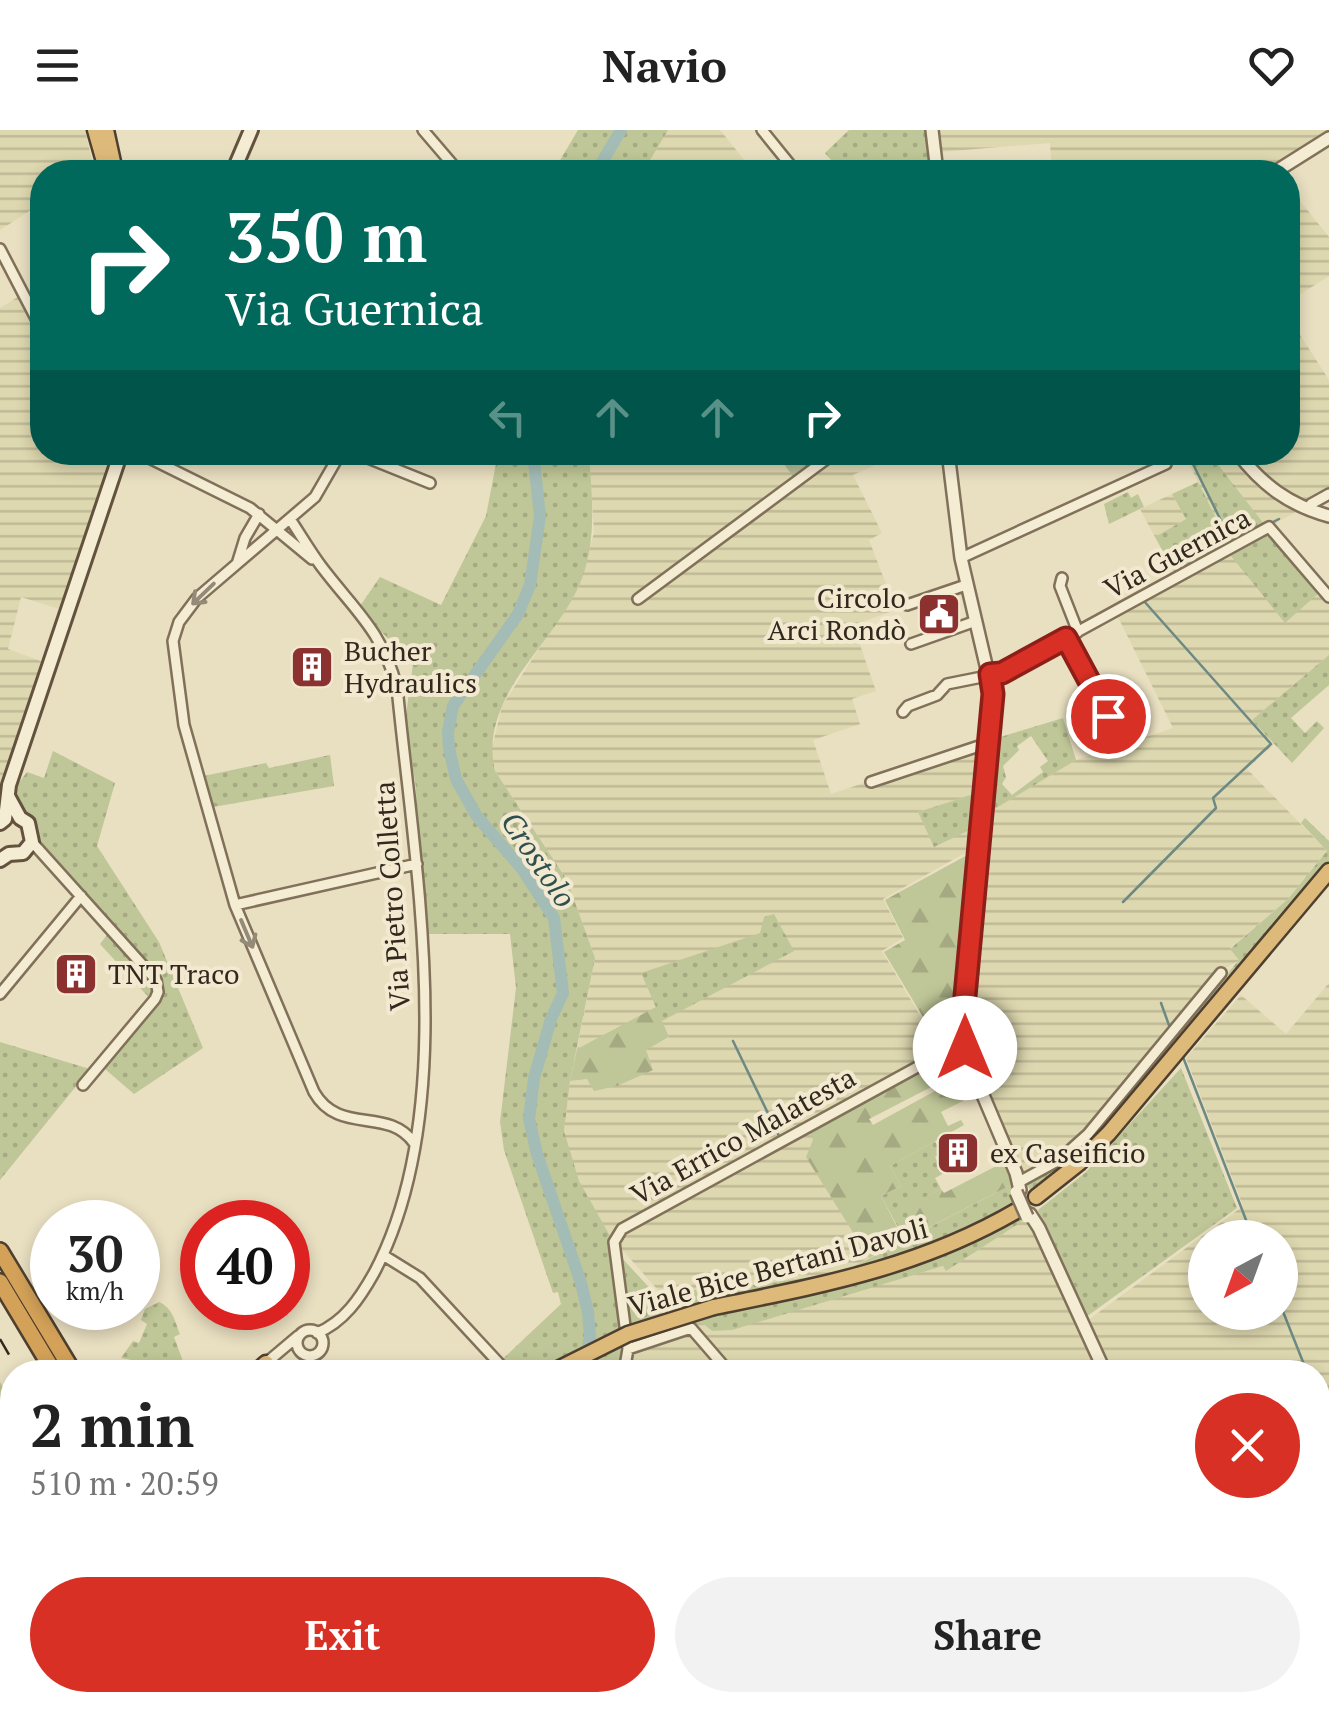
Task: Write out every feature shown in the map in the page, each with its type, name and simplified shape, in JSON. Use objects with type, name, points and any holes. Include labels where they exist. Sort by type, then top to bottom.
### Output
[{"type":"highway","points":[[95,130],[104,160]]},
{"type":"highway","points":[[106,130],[112,160]]},
{"type":"highway","points":[[1036,1197],[1101,1142],[1329,871]]},
{"type":"highway","name":"Viale Bice Bertani Davoli","points":[[573,1360],[644,1327],[902,1264],[1025,1214]]},
{"type":"highway","points":[[0,1251],[66,1360]]},
{"type":"highway","points":[[0,1282],[47,1360]]},
{"type":"main road","points":[[238,160],[251,130]]},
{"type":"main road","points":[[20,818],[2,821],[115,465]]},
{"type":"main road","points":[[3,854],[23,853],[32,842],[33,832],[8,796]]},
{"type":"street","points":[[423,130],[447,160]]},
{"type":"street","points":[[762,130],[786,160]]},
{"type":"street","points":[[932,130],[935,160]]},
{"type":"street","points":[[1294,160],[1329,138]]},
{"type":"street","points":[[1307,152],[1329,146]]},
{"type":"street","points":[[0,249],[30,307]]},
{"type":"street","name":"Via Pietro Colletta","points":[[163,465],[259,514],[322,568]]},
{"type":"street","points":[[333,465],[315,496],[197,598],[179,622],[173,641],[184,725],[235,905],[318,1099],[332,1114],[399,1126],[414,1142]]},
{"type":"street","points":[[385,465],[430,483]]},
{"type":"street","points":[[638,599],[818,465]]},
{"type":"street","points":[[950,465],[966,585],[993,694],[963,1042],[1018,1184],[1025,1214],[1042,1233],[1100,1360]]},
{"type":"street","points":[[961,558],[1164,465]]},
{"type":"street","points":[[1247,465],[1279,494],[1304,509],[1329,516]]},
{"type":"street","points":[[1311,504],[1329,494]]},
{"type":"street","points":[[237,564],[244,538],[259,514]]},
{"type":"street","name":"Via Pietro Colletta","points":[[290,519],[322,568],[366,618],[388,656],[396,687],[424,948],[424,1016],[410,1117],[414,1142],[399,1210],[384,1255],[362,1294],[320,1336]]},
{"type":"street","name":"Via Guernica","points":[[903,712],[908,706],[937,695],[947,684],[1002,673],[1269,527],[1329,597]]},
{"type":"street","name":"Via Guernica","points":[[1062,578],[1060,586],[1078,632]]},
{"type":"street","points":[[907,604],[966,585]]},
{"type":"street","points":[[911,644],[976,622]]},
{"type":"street","points":[[1066,638],[1120,740]]},
{"type":"street","points":[[871,782],[988,742]]},
{"type":"street","points":[[32,842],[156,980],[158,992],[83,1085]]},
{"type":"street","points":[[235,905],[417,864]]},
{"type":"street","points":[[0,994],[81,896]]},
{"type":"street","points":[[1018,1184],[1058,1160],[1083,1139],[1221,973]]},
{"type":"street","name":"Via Errico Malatesta","points":[[626,1360],[628,1349],[614,1248],[622,1229],[963,1042]]},
{"type":"street","points":[[384,1124],[410,1117]]},
{"type":"street","points":[[384,1255],[420,1278],[497,1360]]},
{"type":"street","points":[[628,1349],[690,1328],[718,1360]]},
{"type":"street","points":[[270,1360],[306,1331],[320,1336],[322,1348],[316,1355],[300,1351],[282,1353],[272,1360]]},
{"type":"street","points":[[299,1336],[300,1351]]},
{"type":"shaded area","points":[[0,130],[85,130],[92,160],[30,160],[30,211],[0,230]]},
{"type":"shaded area","points":[[668,130],[720,130],[744,160],[650,160]]},
{"type":"shaded area","points":[[937,130],[1329,130],[1329,137],[1295,160],[1051,160],[1050,143],[940,152]]},
{"type":"shaded area","points":[[1300,201],[1329,237],[1329,276],[1300,294]]},
{"type":"shaded area","points":[[30,289],[30,465],[114,465],[66,611],[21,597],[8,649],[49,664],[54,670],[0,823],[0,308]]},
{"type":"shaded area","points":[[1300,335],[1329,380],[1329,494],[1230,548],[1190,465],[1300,465]]},
{"type":"shaded area","points":[[590,465],[785,465],[797,481],[819,465],[875,465],[853,475],[882,533],[869,540],[896,610],[853,625],[876,691],[852,699],[860,724],[813,740],[831,794],[978,745],[974,794],[918,812],[934,846],[974,828],[972,849],[883,899],[903,938],[882,951],[925,1024],[957,1008],[955,1041],[874,1090],[813,1140],[826,1185],[869,1258],[843,1272],[709,1292],[709,1299],[698,1301],[684,1288],[665,1298],[610,1236],[586,1198],[571,1161],[564,1131],[570,1081],[587,1078],[669,1038],[656,1008],[577,1049],[595,958],[567,880],[495,771],[491,752],[502,706],[578,588],[594,533]]},
{"type":"shaded area","points":[[1172,494],[1186,519],[1155,537],[1140,509]]},
{"type":"shaded area","points":[[1227,550],[1320,592],[1329,603],[1329,655],[1252,720],[1274,744],[1247,769],[1327,851],[1288,899],[1230,948],[1240,960],[1218,972],[1091,1127],[1064,1152],[1028,1173],[1019,1173],[975,1072],[967,1041],[993,810],[1076,760],[1173,728],[1115,611]]},
{"type":"shaded area","points":[[1329,983],[1329,1360],[1105,1360],[1087,1321],[1188,1247],[1188,1330],[1298,1330],[1298,1220],[1224,1220],[1243,1206],[1186,1058],[1241,995],[1286,1034]]},
{"type":"shaded area","points":[[1024,1220],[1039,1233],[1095,1360],[624,1360],[627,1346],[685,1325],[701,1322],[712,1331],[944,1266],[947,1270]]},
{"type":"green space","points":[[578,130],[668,130],[650,160],[560,160]]},
{"type":"green space","points":[[849,130],[932,130],[936,160],[831,160],[825,153]]},
{"type":"green space","points":[[496,465],[590,465],[592,521],[584,571],[566,610],[506,697],[493,745],[495,771],[567,880],[595,958],[564,1131],[579,1181],[610,1236],[627,1346],[625,1360],[502,1360],[561,1304],[558,1292],[553,1293],[504,1150],[500,1122],[516,988],[510,934],[429,934],[415,782],[406,731],[413,663],[358,609],[380,577],[441,605],[486,516]]},
{"type":"green space","points":[[785,465],[813,465],[794,478]]},
{"type":"green space","points":[[1194,465],[1218,465],[1264,524],[1233,543]]},
{"type":"green space","points":[[1198,482],[1231,548],[1268,532],[1320,592],[1285,623],[1227,551],[1177,577],[1155,537],[1186,519],[1172,494]]},
{"type":"green space","points":[[1128,492],[1131,498],[1138,494],[1144,507],[1109,524],[1104,504]]},
{"type":"green space","points":[[1329,655],[1329,685],[1291,718],[1305,733],[1317,721],[1324,728],[1292,763],[1252,720]]},
{"type":"green space","points":[[1063,718],[1076,760],[993,810],[997,738]],"holes":[[[1031,736],[1048,761],[1040,767],[1043,772],[1012,795],[1002,784],[1006,777],[1003,766],[1019,750],[1017,746]]]},
{"type":"green space","points":[[53,751],[115,783],[97,846],[159,942],[203,1048],[134,1094],[105,1069],[153,1002],[100,944],[107,935],[29,848],[32,842],[9,785],[17,785],[27,772],[44,778]]},
{"type":"green space","points":[[330,755],[334,786],[207,808],[199,777]]},
{"type":"green space","points":[[974,794],[974,828],[934,847],[918,812]]},
{"type":"green space","points":[[1305,818],[1329,841],[1329,860],[1111,1120],[1074,1158],[1031,1191],[1026,1183],[1068,1156],[1096,1130],[1239,960],[1230,949],[1288,899],[1327,851],[1301,823]]},
{"type":"green space","points":[[971,853],[958,1004],[926,1022],[884,952],[905,940],[885,900]]},
{"type":"green space","points":[[774,914],[794,951],[662,1021],[641,973],[760,933],[764,917]]},
{"type":"green space","points":[[656,1007],[669,1037],[646,1050],[653,1070],[617,1086],[594,1091],[587,1079],[570,1081],[577,1049]]},
{"type":"green space","points":[[0,1042],[90,1069],[0,1180]]},
{"type":"green space","points":[[930,1064],[939,1083],[869,1119],[873,1125],[966,1074],[973,1096],[941,1112],[948,1126],[961,1120],[964,1125],[890,1166],[901,1186],[881,1196],[899,1231],[919,1220],[911,1204],[941,1189],[944,1193],[1006,1161],[1013,1184],[869,1258],[806,1157],[813,1140],[807,1127]]},
{"type":"green space","points":[[1181,1068],[1237,1208],[1220,1220],[1188,1220],[1188,1243],[1086,1317],[1038,1210],[1085,1173]]},
{"type":"green space","points":[[935,1141],[941,1153],[935,1157],[944,1173],[935,1178],[941,1189],[912,1204],[920,1220],[900,1231],[881,1196],[901,1186],[890,1166]]},
{"type":"green space","points":[[1013,1184],[1013,1203],[946,1240],[856,1271],[715,1300],[628,1325],[620,1256],[658,1297],[696,1290],[699,1301],[709,1299],[709,1292],[843,1272]]},
{"type":"green space","points":[[1021,1216],[1024,1220],[946,1271],[943,1266],[732,1330],[712,1331],[701,1322],[633,1343],[716,1313],[912,1268]]},
{"type":"green space","points":[[160,1303],[175,1320],[180,1334],[174,1337],[183,1360],[121,1358],[133,1341],[139,1343],[144,1330],[160,1330]]},
{"type":"waterway","name":"Crostolo","points":[[603,160],[621,130]]},
{"type":"waterway","name":"Crostolo","points":[[534,465],[540,516],[530,585],[518,614],[453,706],[448,732],[456,779],[476,815],[522,869],[554,918],[563,993],[534,1078],[529,1119],[588,1312],[586,1360]]},
{"type":"waterway","points":[[1193,465],[1232,543]]},
{"type":"waterway","points":[[1271,523],[1279,519]]},
{"type":"waterway","points":[[1123,902],[1216,808],[1213,798],[1271,744],[1143,600]]},
{"type":"waterway","points":[[1161,1003],[1170,1028]]},
{"type":"waterway","points":[[733,1041],[779,1136],[783,1136]]},
{"type":"waterway","points":[[1183,1057],[1246,1220]]},
{"type":"waterway","points":[[1290,1330],[1302,1360]]},
{"type":"railway","points":[[0,1339],[12,1360]]},
{"type":"place","name":"Circolo Arci Rondò","points":[[939,614]]},
{"type":"place","name":"Bucher Hydraulics","points":[[312,667]]},
{"type":"place","name":"TNT Traco","points":[[76,974]]},
{"type":"place","name":"ex Caseificio","points":[[958,1153]]},
{"type":"route","points":[[965,1048],[962,1032],[993,694],[990,674],[1002,673],[1066,638],[1108,716]]}]
